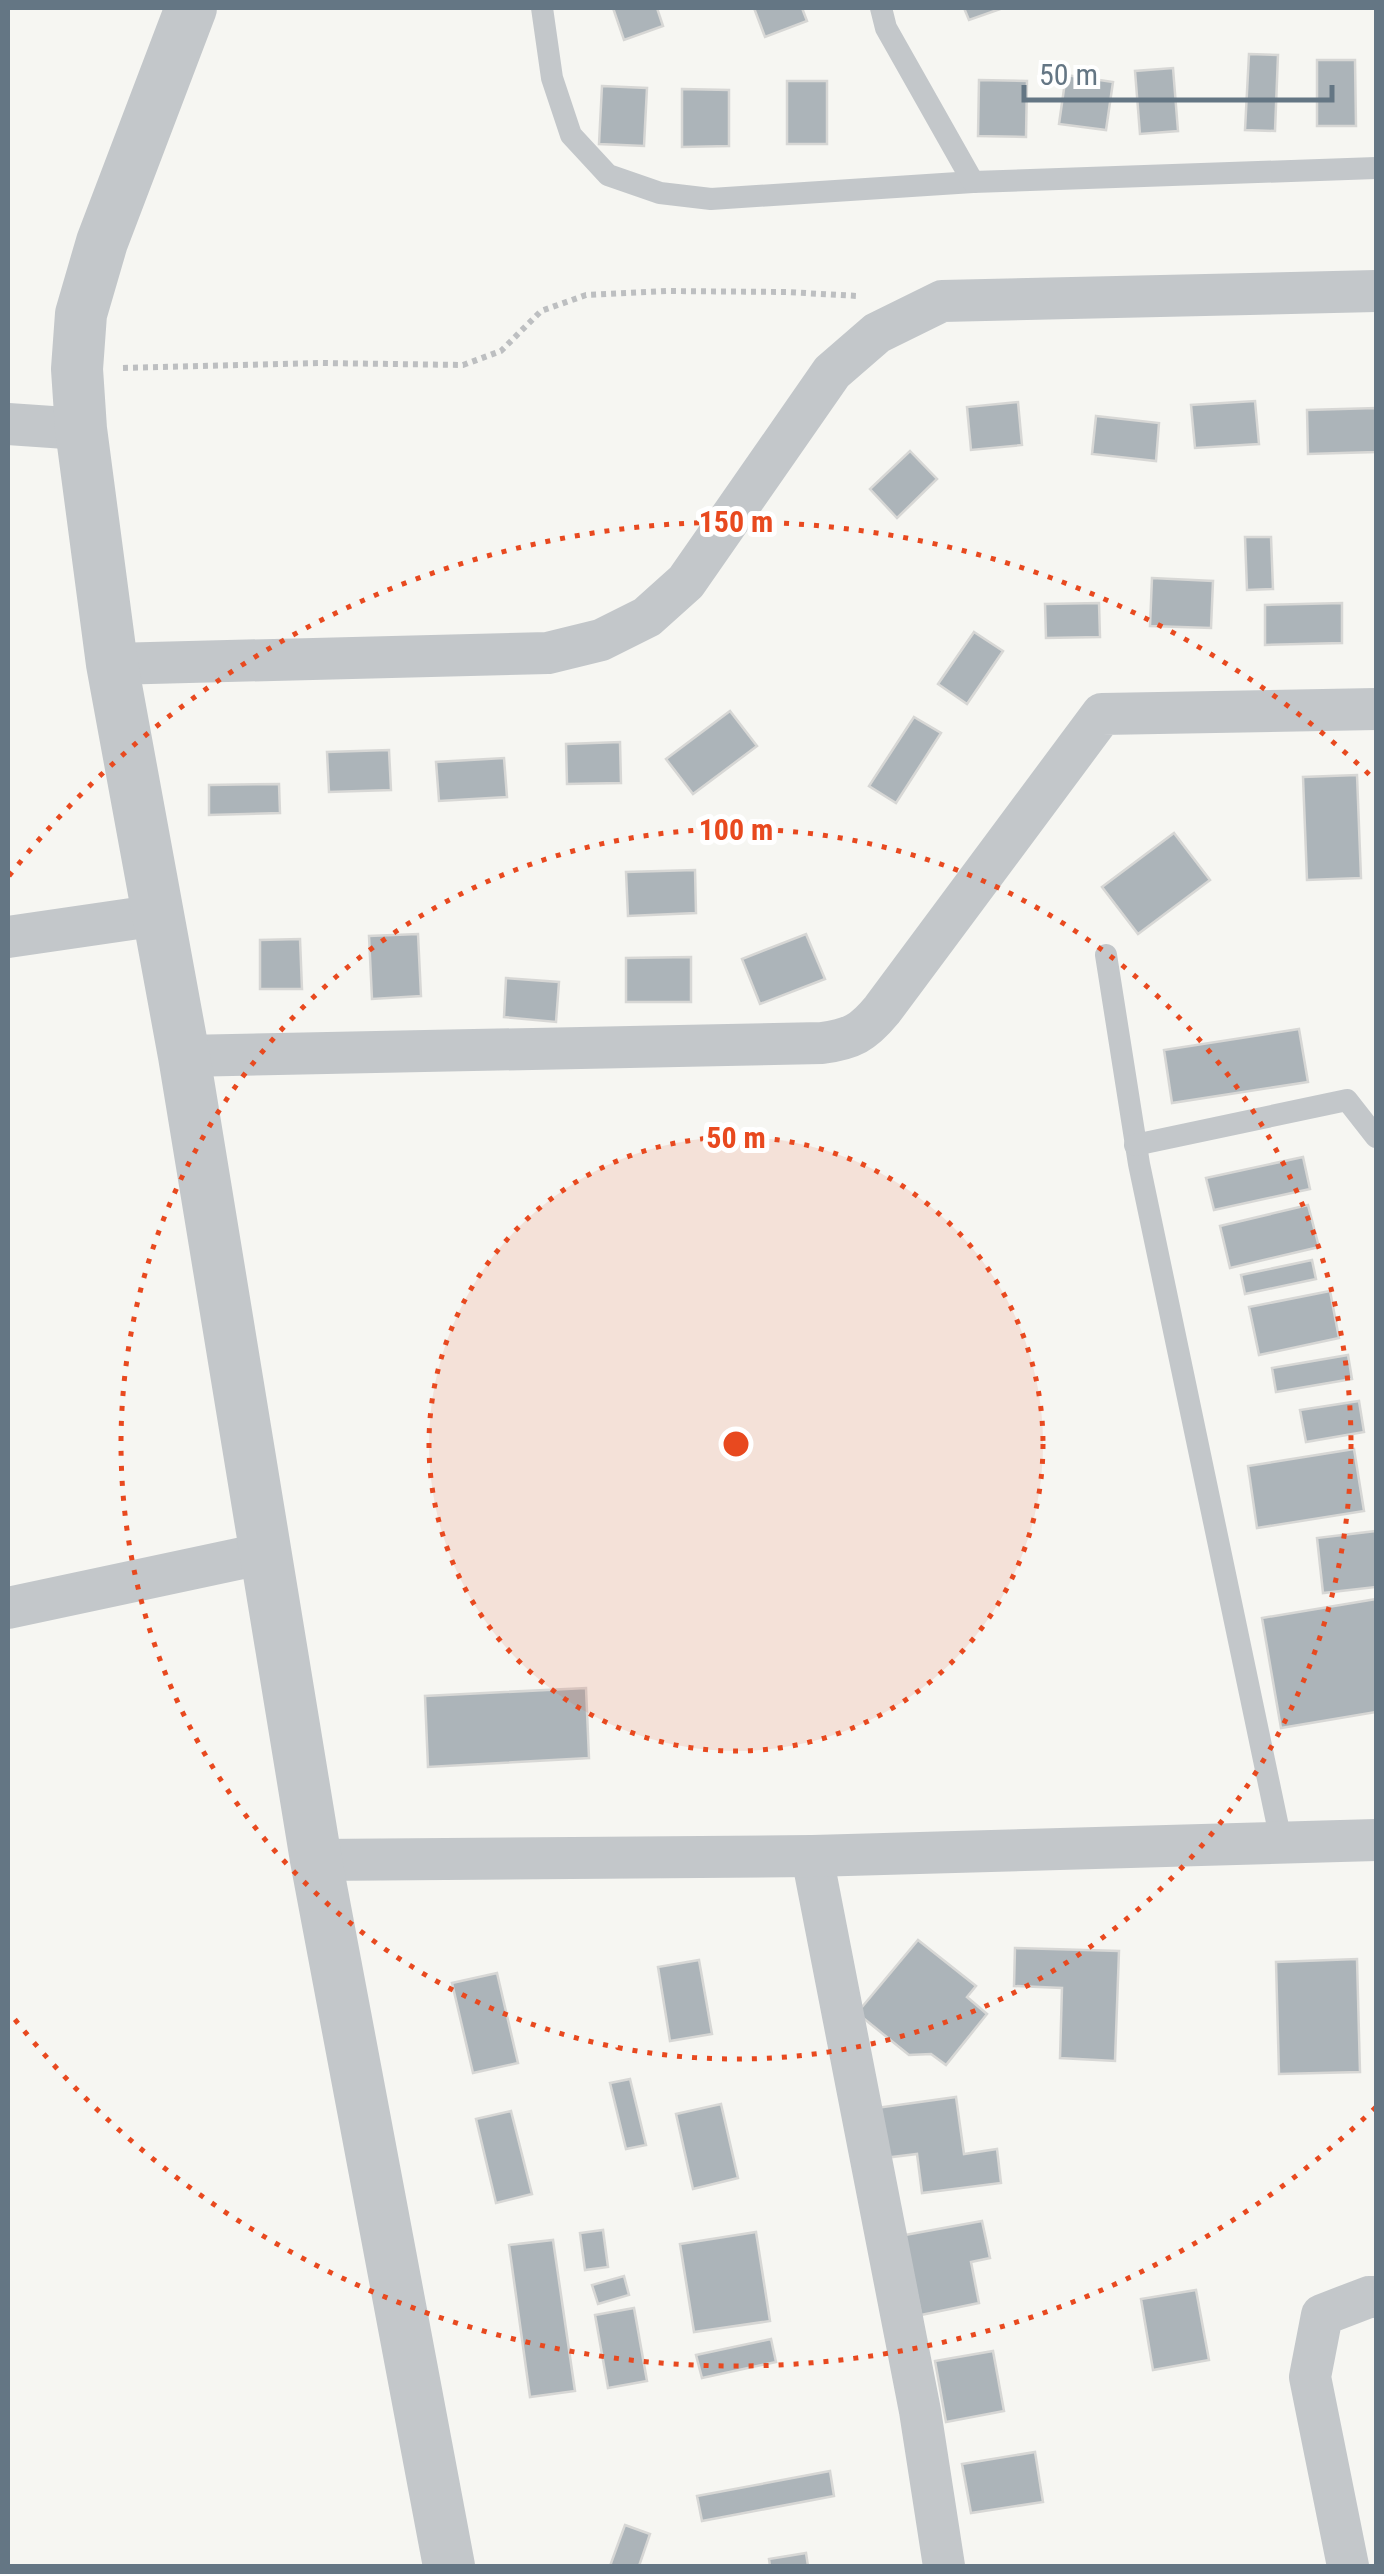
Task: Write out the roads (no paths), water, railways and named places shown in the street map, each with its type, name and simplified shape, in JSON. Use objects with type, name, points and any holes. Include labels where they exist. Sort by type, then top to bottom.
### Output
[{"type":"street","points":[[191,8],[102,242],[81,314],[77,369],[82,429],[112,664],[184,1056],[316,1860],[449,2566]]},
{"type":"street","points":[[112,664],[548,653],[601,640],[646,616],[686,582],[832,372],[877,333],[942,302],[1376,290]]},
{"type":"street","points":[[8,424],[82,429]]},
{"type":"street","points":[[184,1056],[845,1040],[866,1029],[882,1010],[1102,714],[1376,709]]},
{"type":"street","points":[[8,937],[159,916]]},
{"type":"street","points":[[8,1608],[266,1553]]},
{"type":"street","points":[[316,1860],[812,1856],[1376,1840]]},
{"type":"street","points":[[812,1856],[920,2412],[944,2566]]},
{"type":"street","points":[[1348,2566],[1310,2377],[1322,2315],[1368,2297],[1376,2298]]},
{"type":"lane","points":[[542,8],[552,78],[571,134],[608,176],[660,193],[712,198],[972,182],[1376,168]]},
{"type":"lane","points":[[882,8],[886,28],[972,182]]},
{"type":"lane","points":[[1106,955],[1135,1144],[1281,1841]]},
{"type":"lane","points":[[1135,1144],[1347,1100],[1376,1137]]}]
